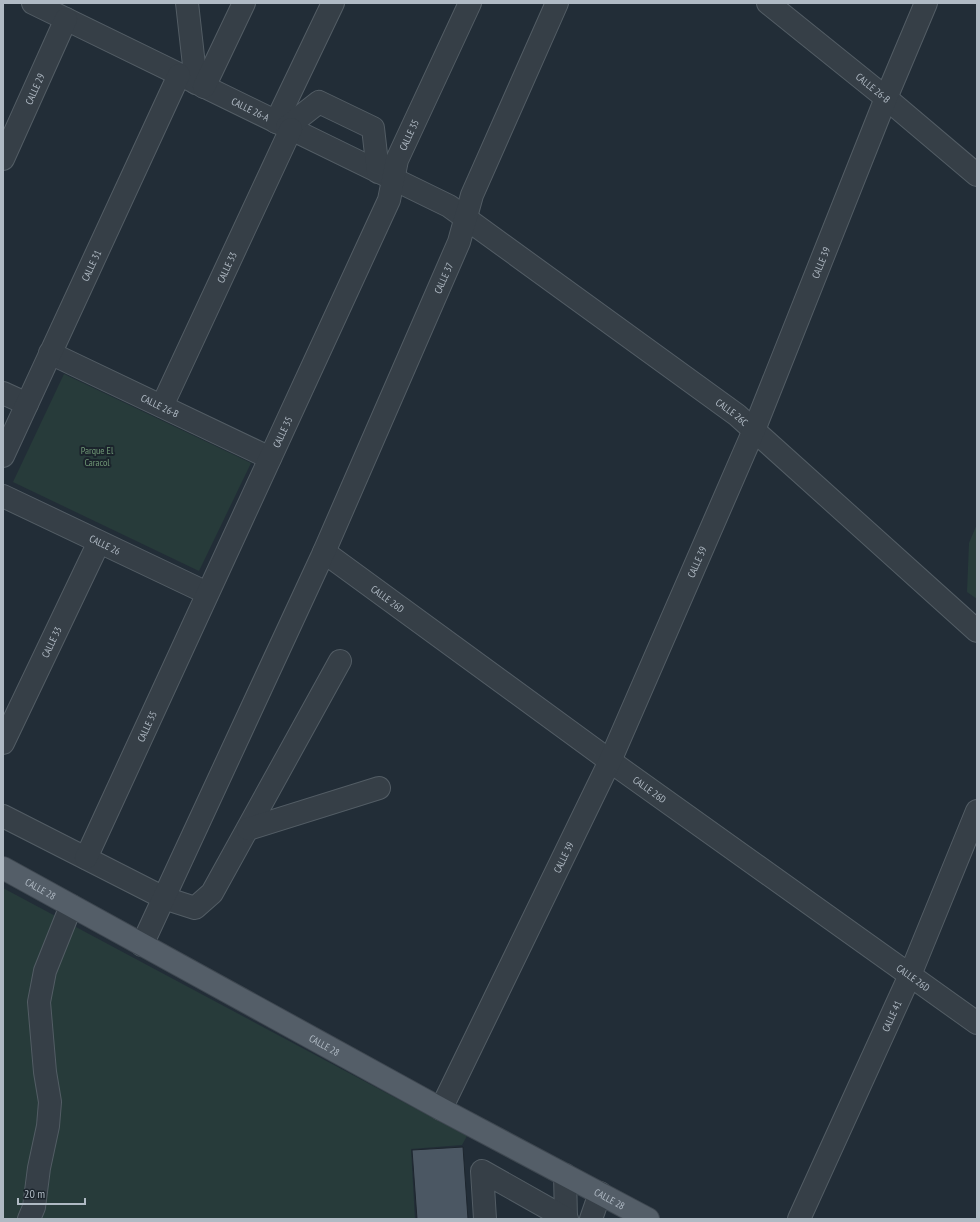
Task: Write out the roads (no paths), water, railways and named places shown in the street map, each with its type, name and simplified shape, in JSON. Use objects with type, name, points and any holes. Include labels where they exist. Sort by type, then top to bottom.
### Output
[{"type":"main road","name":"CALLE 28","points":[[3,868],[441,1109],[648,1219]]},
{"type":"street","name":"CALLE 26-A","points":[[33,3],[285,126],[389,170],[449,206],[466,219]]},
{"type":"street","points":[[187,3],[193,81]]},
{"type":"street","name":"CALLE 31","points":[[3,456],[8,432],[27,404],[50,353],[193,81],[244,3]]},
{"type":"street","name":"CALLE 33","points":[[162,406],[285,126],[333,3]]},
{"type":"street","name":"CALLE 35","points":[[86,858],[389,200],[389,170],[470,3]]},
{"type":"street","name":"CALLE 37","points":[[142,945],[324,552],[459,242],[472,194],[557,3]]},
{"type":"street","name":"CALLE 26-B","points":[[768,3],[886,98],[977,175]]},
{"type":"street","name":"CALLE 39","points":[[441,1109],[610,761],[754,430],[886,98],[926,3]]},
{"type":"street","name":"CALLE 29","points":[[3,159],[66,19]]},
{"type":"street","points":[[285,126],[319,102],[373,128],[389,170]]},
{"type":"street","name":"CALLE 26C","points":[[466,219],[725,405],[977,631]]},
{"type":"street","name":"CALLE 26-B","points":[[50,353],[270,458]]},
{"type":"street","points":[[3,393],[27,404]]},
{"type":"street","name":"CALLE 26","points":[[3,496],[207,593]]},
{"type":"street","name":"CALLE 33","points":[[3,743],[99,542]]},
{"type":"street","name":"CALLE 26D","points":[[324,552],[610,761],[977,1023]]},
{"type":"street","points":[[3,816],[164,898],[195,908],[212,893],[340,661]]},
{"type":"street","points":[[248,829],[379,788]]},
{"type":"street","name":"CALLE 41","points":[[799,1219],[910,975],[977,811]]},
{"type":"street","points":[[30,1219],[34,1207],[39,1168],[48,1126],[50,1102],[45,1072],[39,1002],[46,971],[71,906]]},
{"type":"street","points":[[485,1219],[482,1171],[566,1219]]},
{"type":"street","points":[[565,1175],[566,1219]]},
{"type":"street","points":[[592,1219],[600,1193]]},
{"type":"park label","name":"Parque El Caracol","points":[[97,456]]}]
